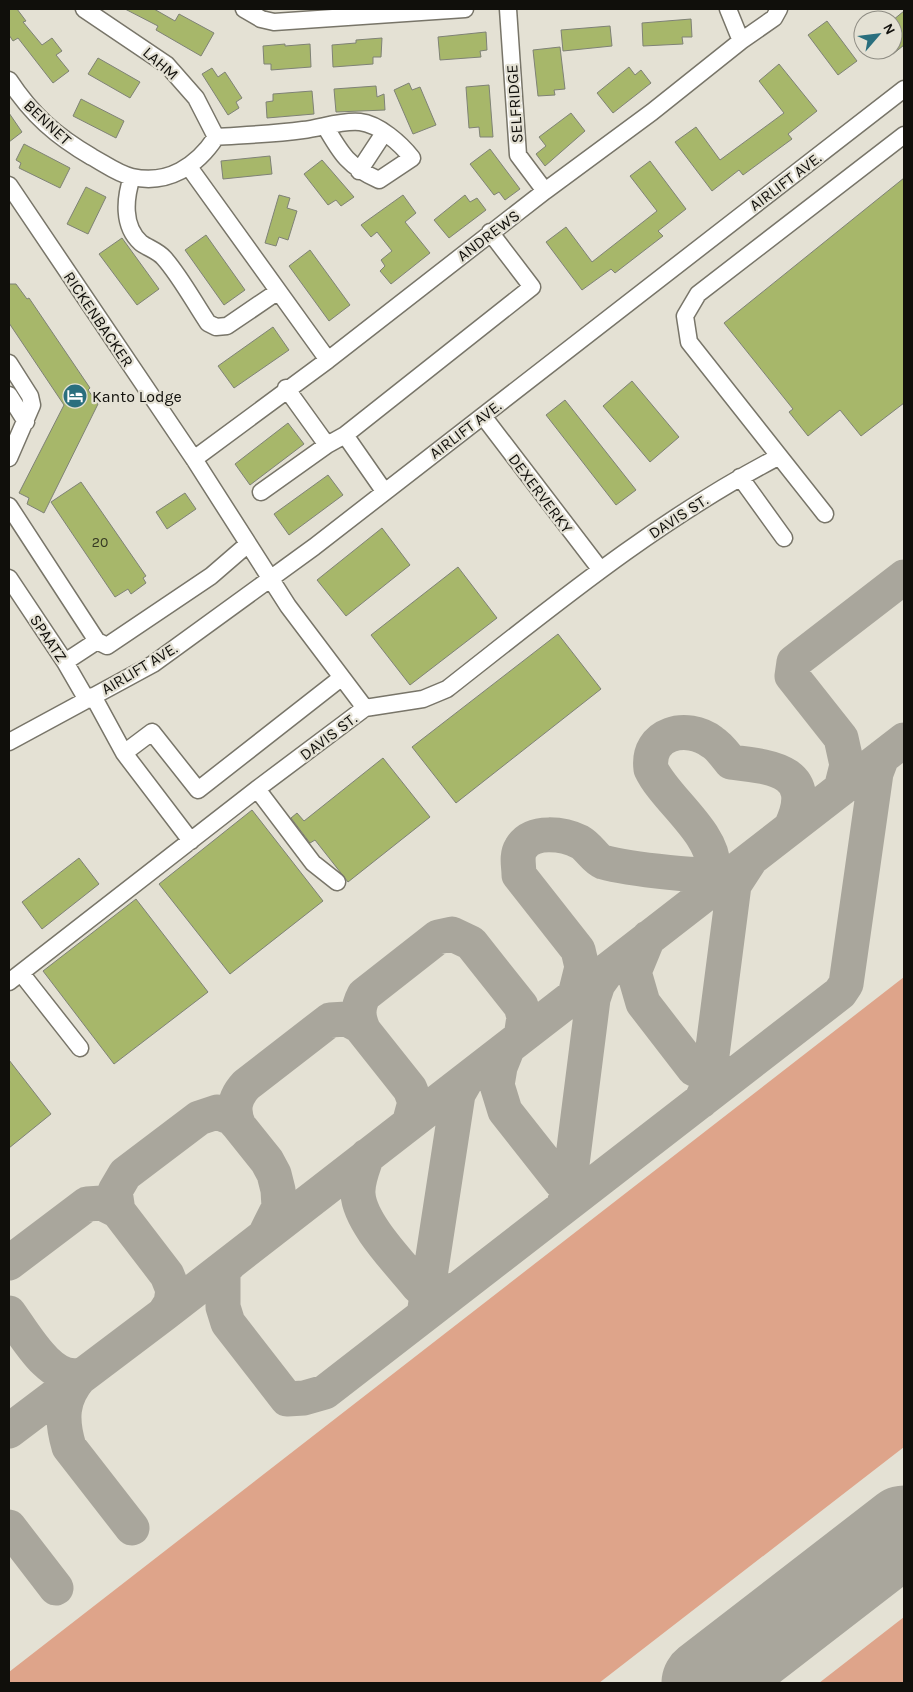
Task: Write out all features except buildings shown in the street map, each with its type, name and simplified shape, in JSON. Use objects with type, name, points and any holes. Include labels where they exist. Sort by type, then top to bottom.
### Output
[{"type":"street","name":"LAHM","points":[[84,9],[167,65],[196,98],[216,137]]},
{"type":"street","points":[[244,9],[261,19],[274,22],[465,9]]},
{"type":"street","name":"SELFRIDGE","points":[[508,9],[518,155],[545,191]]},
{"type":"street","points":[[728,9],[740,41]]},
{"type":"street","name":"ANDREWS","points":[[194,459],[286,388],[328,360],[490,232],[652,112],[740,41],[774,18],[778,9]]},
{"type":"street","name":"BENNET","points":[[9,80],[33,113],[62,139],[125,175]]},
{"type":"street","name":"AIRLIFT AVE.","points":[[9,742],[153,664],[314,546],[904,89]]},
{"type":"street","points":[[277,292],[227,326],[216,327],[208,323],[164,257],[142,243],[132,230],[125,208],[125,175],[152,179],[189,168],[216,137],[305,130],[324,126],[361,122],[402,144],[412,158],[379,180],[359,171],[341,153],[324,126]]},
{"type":"street","points":[[359,171],[384,133]]},
{"type":"street","points":[[825,514],[778,457],[689,342],[685,316],[698,294],[904,136]]},
{"type":"street","points":[[189,168],[328,360]]},
{"type":"street","name":"RICKENBACKER","points":[[9,185],[194,459],[288,606],[341,678],[366,708]]},
{"type":"street","points":[[261,492],[327,445],[345,435],[532,287],[490,232]]},
{"type":"street","points":[[9,363],[30,396],[32,405],[9,458]]},
{"type":"street","points":[[286,388],[327,445]]},
{"type":"street","points":[[9,395],[26,422]]},
{"type":"street","name":"DEXERVERKY","points":[[483,416],[600,569]]},
{"type":"street","points":[[345,435],[384,491]]},
{"type":"street","name":"DAVIS ST.","points":[[15,978],[257,789],[366,708],[423,699],[447,689],[600,569],[658,528],[740,477],[778,457]]},
{"type":"street","points":[[740,477],[784,538]]},
{"type":"street","points":[[9,506],[97,641],[107,646],[211,576],[248,544]]},
{"type":"street","name":"SPAATZ","points":[[9,578],[90,698],[124,753],[191,841]]},
{"type":"street","points":[[64,662],[97,641]]},
{"type":"street","points":[[124,753],[152,732],[198,790],[341,678]]},
{"type":"street","points":[[257,789],[313,863],[337,882]]},
{"type":"street","points":[[15,978],[80,1048]]},
{"type":"shaded area","points":[[904,977],[904,1447],[599,1683],[9,1683],[9,1672]]},
{"type":"shaded area","points":[[904,1617],[904,1683],[819,1683]]},
{"type":"taxiway","points":[[841,789],[847,765],[841,738],[792,676],[794,662],[904,577]]},
{"type":"taxiway","points":[[706,894],[712,877],[713,867],[711,854],[706,842],[651,769],[651,757],[655,747],[662,740],[670,735],[680,733],[702,736],[715,744],[731,762],[762,766],[786,775],[795,783],[798,794],[798,808],[791,827]]},
{"type":"taxiway","points":[[9,1431],[164,1314],[904,740]]},
{"type":"taxiway","points":[[229,1264],[223,1271],[223,1307],[228,1323],[287,1399],[304,1398],[325,1392],[840,993],[846,984],[876,773],[882,757]]},
{"type":"taxiway","points":[[576,991],[582,967],[578,950],[519,875],[519,854],[526,842],[540,836],[557,835],[580,842],[603,862],[648,870],[689,874],[722,875],[732,873]]},
{"type":"taxiway","points":[[701,1101],[708,1086],[734,885],[749,862]]},
{"type":"taxiway","points":[[363,1029],[359,1012],[364,995],[438,937],[452,934],[471,943],[521,1006],[524,1017],[521,1037]]},
{"type":"taxiway","points":[[648,938],[634,972],[643,1003],[694,1069],[709,1075],[729,1077]]},
{"type":"taxiway","points":[[563,1207],[569,1188],[593,999],[598,984],[608,970]]},
{"type":"taxiway","points":[[239,1126],[235,1115],[235,1104],[246,1085],[330,1020],[347,1019],[360,1026],[410,1089],[415,1102],[409,1124]]},
{"type":"taxiway","points":[[508,1047],[500,1067],[497,1085],[505,1111],[561,1182],[579,1186],[588,1184]]},
{"type":"taxiway","points":[[424,1315],[458,1094],[466,1080]]},
{"type":"taxiway","points":[[118,1211],[115,1191],[125,1174],[199,1118],[217,1112],[232,1118],[267,1161],[274,1174],[278,1190],[279,1207],[265,1235]]},
{"type":"taxiway","points":[[367,1156],[358,1184],[358,1194],[360,1206],[373,1231],[419,1287],[433,1292],[444,1290]]},
{"type":"taxiway","points":[[9,1263],[87,1204],[102,1203],[118,1211],[167,1275],[173,1290],[171,1303],[164,1314]]},
{"type":"taxiway","points":[[9,1313],[49,1365],[59,1372],[70,1376],[81,1375]]},
{"type":"taxiway","points":[[80,1377],[69,1393],[64,1410],[66,1437],[69,1447],[132,1528]]},
{"type":"taxiway","points":[[9,1527],[56,1588]]},
{"type":"runway","points":[[706,1683],[904,1530]]},
{"type":"place","name":"Kanto Lodge","points":[[75,396]]}]
